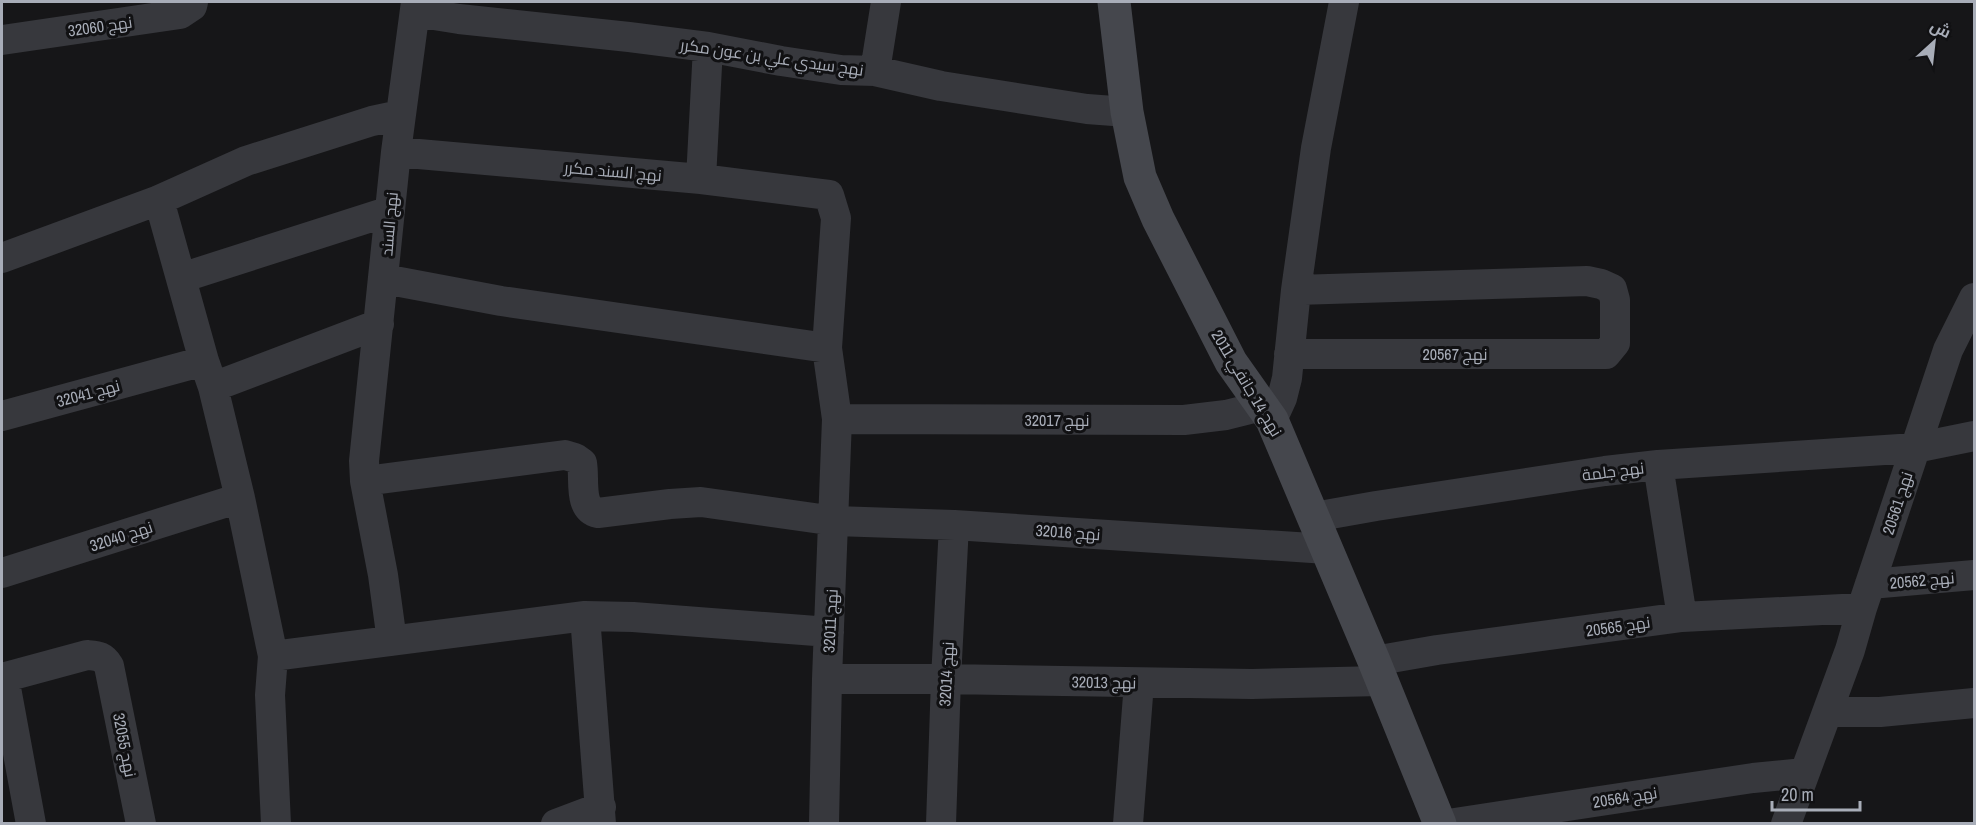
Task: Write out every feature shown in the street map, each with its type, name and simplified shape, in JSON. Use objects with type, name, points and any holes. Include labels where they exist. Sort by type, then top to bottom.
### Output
[{"type":"street","name":"نهج 32060","points":[[2,40],[180,14],[192,6],[192,2]]},
{"type":"street","points":[[875,71],[886,2]]},
{"type":"street","name":"نهج 14 جانفي 2011","points":[[1114,2],[1127,112],[1140,177],[1158,219],[1231,362],[1267,413],[1314,517],[1314,548],[1378,671],[1440,824]]},
{"type":"street","points":[[1267,413],[1282,398],[1287,378],[1296,290],[1316,148],[1344,2]]},
{"type":"street","name":"نهج سيدي علي بن عون مكرر","points":[[416,7],[459,19],[708,47],[841,70],[875,71],[975,91],[1087,109],[1127,112]]},
{"type":"street","name":"نهج السند","points":[[392,641],[383,575],[365,481],[365,448],[400,115],[416,7]]},
{"type":"street","points":[[701,179],[708,47]]},
{"type":"street","points":[[2,258],[159,200],[246,161],[372,121],[400,115]]},
{"type":"street","name":"نهج السند مكرر","points":[[396,152],[701,179],[829,195]]},
{"type":"street","name":"نهج 32011","points":[[824,824],[829,632],[835,521],[844,419],[827,348],[836,218],[829,195]]},
{"type":"street","points":[[159,200],[240,498],[273,656],[270,695],[276,824]]},
{"type":"street","points":[[181,278],[390,211]]},
{"type":"street","points":[[384,279],[501,301],[827,348]]},
{"type":"street","name":"نهج 20567","points":[[1289,354],[1606,354],[1615,343],[1615,300],[1612,289],[1587,281],[1296,290]]},
{"type":"street","name":"نهج 20561","points":[[1786,824],[1850,650],[1948,350],[1974,298]]},
{"type":"street","name":"نهج 32041","points":[[2,416],[174,370],[208,374],[379,324]]},
{"type":"street","name":"نهج 32017","points":[[844,419],[1184,420],[1267,413]]},
{"type":"street","name":"نهج جلمة","points":[[1314,517],[1658,465],[1915,448],[1974,436]]},
{"type":"street","name":"نهج 32016","points":[[365,481],[565,455],[582,463],[586,506],[590,512],[598,513],[701,502],[835,521],[954,525],[1314,548]]},
{"type":"street","points":[[1658,465],[1682,617]]},
{"type":"street","name":"نهج 32040","points":[[2,573],[240,498]]},
{"type":"street","name":"نهج 32014","points":[[941,824],[954,525]]},
{"type":"street","name":"نهج 20562","points":[[1866,596],[1974,575]]},
{"type":"street","name":"نهج 20565","points":[[1378,671],[1437,650],[1682,617],[1866,596]]},
{"type":"street","points":[[273,656],[585,616],[633,616],[829,632]]},
{"type":"street","points":[[556,824],[601,815],[585,616]]},
{"type":"street","name":"نهج 32055","points":[[2,677],[87,655],[98,656],[105,660],[109,666],[141,824]]},
{"type":"street","name":"نهج 32013","points":[[827,679],[1252,684],[1378,671]]},
{"type":"street","points":[[2,677],[31,824]]},
{"type":"street","points":[[1128,824],[1139,683]]},
{"type":"street","points":[[1828,712],[1880,712],[1974,703]]},
{"type":"street","name":"نهج 20564","points":[[1448,824],[1753,778],[1804,773]]}]
